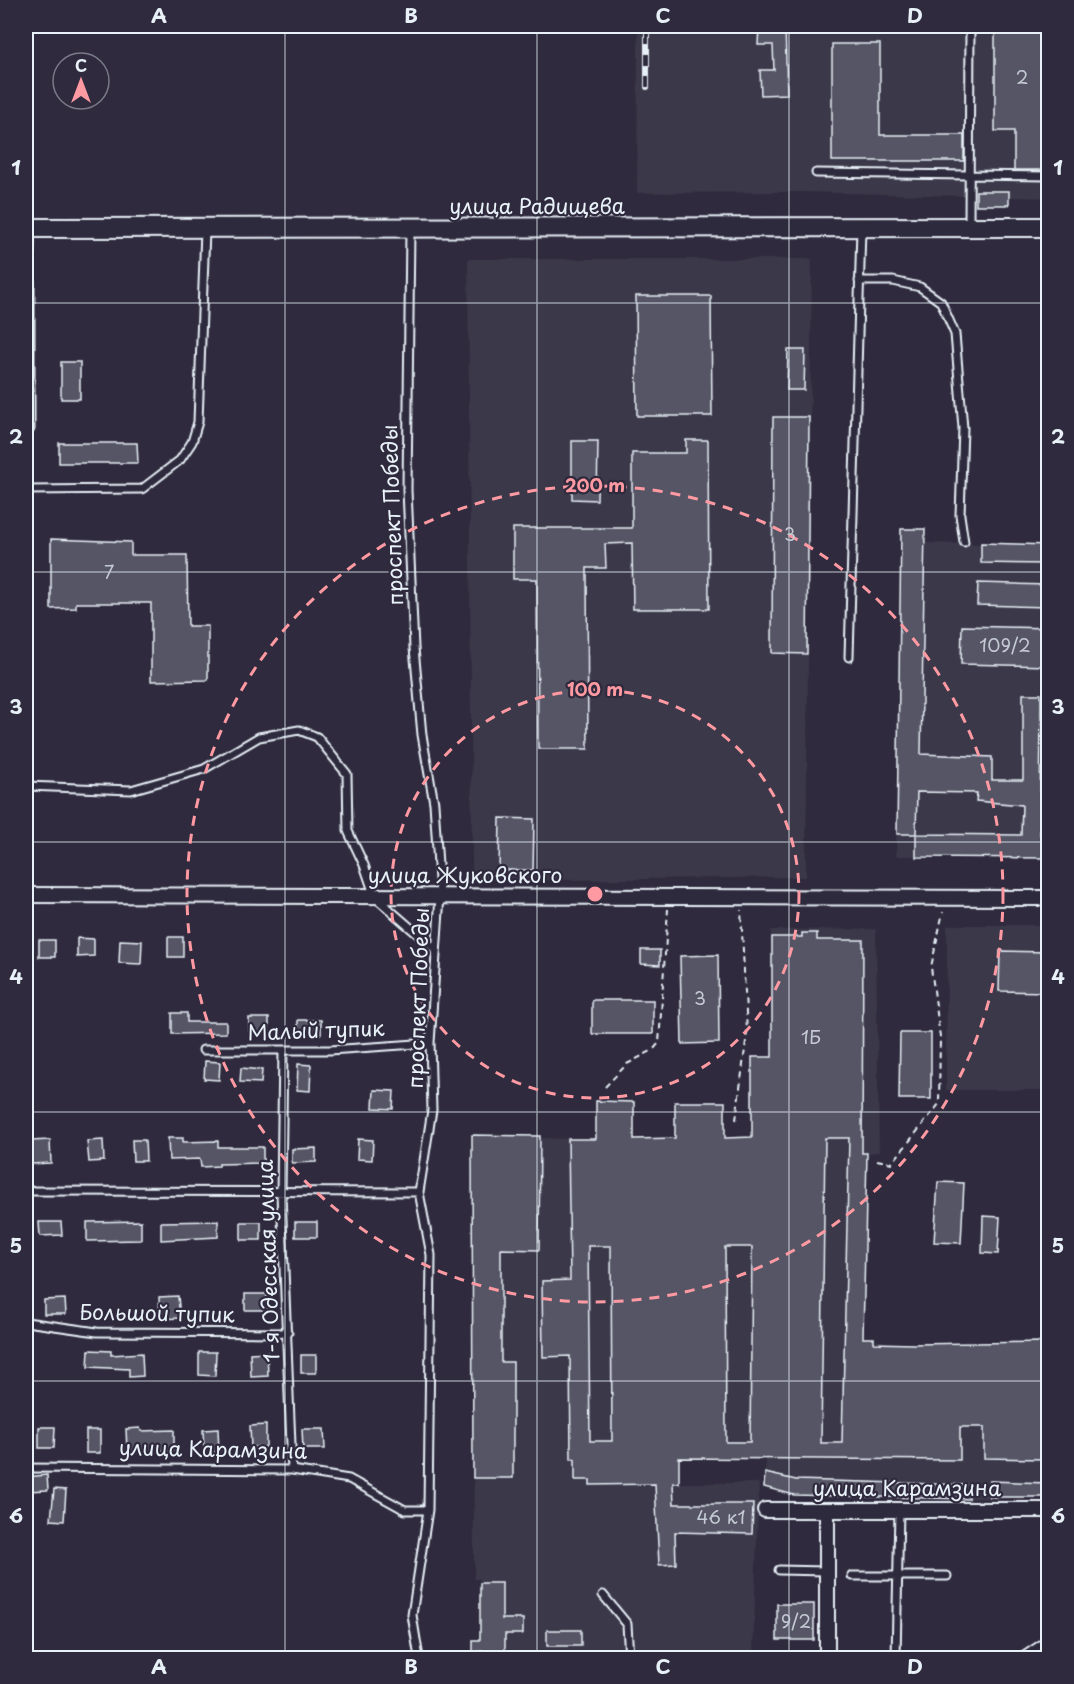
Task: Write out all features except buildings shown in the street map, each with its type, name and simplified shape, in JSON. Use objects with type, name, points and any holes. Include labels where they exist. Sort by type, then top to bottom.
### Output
[{"type":"street","name":"улица Радищева","points":[[28,228],[410,230],[969,227],[1047,236]]},
{"type":"street","name":"улица Жуковского","points":[[26,895],[1048,898]]},
{"type":"street","name":"улица Карамзина","points":[[765,1510],[1048,1510]]},
{"type":"street","points":[[827,1510],[827,1659]]},
{"type":"lane","points":[[969,227],[970,26]]},
{"type":"lane","points":[[816,173],[1048,176]]},
{"type":"lane","points":[[28,228],[30,429]]},
{"type":"lane","points":[[849,657],[861,228]]},
{"type":"lane","points":[[26,490],[142,489],[180,460],[192,442],[198,422],[205,230]]},
{"type":"lane","name":"проспект Победы","points":[[410,230],[408,513],[414,648],[422,735],[434,803],[440,896],[430,1043],[432,1110],[419,1192],[431,1255],[428,1510],[412,1615],[419,1659]]},
{"type":"lane","points":[[859,281],[892,281],[920,286],[941,302],[955,334],[963,428],[960,515],[964,542]]},
{"type":"lane","points":[[26,786],[131,790],[204,769],[259,737],[299,730],[317,737],[347,774],[348,831],[364,865],[375,897],[436,950]]},
{"type":"lane","name":"Малый тупик","points":[[203,1050],[283,1050],[430,1043]]},
{"type":"lane","name":"1-я Одесская улица","points":[[283,1050],[281,1192],[292,1470]]},
{"type":"lane","points":[[26,1191],[419,1192]]},
{"type":"lane","name":"Большой тупик","points":[[26,1322],[97,1332],[288,1333]]},
{"type":"lane","name":"улица Карамзина","points":[[26,1468],[292,1470],[349,1479],[405,1510],[428,1510]]},
{"type":"lane","points":[[896,1659],[899,1510]]},
{"type":"lane","points":[[779,1570],[826,1571]]},
{"type":"lane","points":[[852,1576],[947,1576]]},
{"type":"lane","points":[[603,1595],[627,1624],[628,1659]]},
{"type":"lane","points":[[1021,1659],[1045,1642],[1048,1636]]},
{"type":"path","points":[[1047,236],[1048,247]]},
{"type":"path","points":[[736,1120],[747,1033],[740,896]]},
{"type":"path","points":[[605,1087],[627,1064],[653,1050],[659,1043],[669,897]]},
{"type":"path","points":[[877,1160],[892,1163],[939,1104],[940,1036],[931,967],[946,897]]},
{"type":"shaded area","points":[[638,26],[1048,26],[1048,198],[799,192],[637,193]]},
{"type":"shaded area","points":[[468,259],[812,259],[806,877],[472,881]]},
{"type":"shaded area","points":[[901,529],[925,529],[925,543],[1048,545],[1048,858],[896,856]]},
{"type":"shaded area","points":[[947,925],[1048,925],[1048,1090],[946,1090]]},
{"type":"shaded area","points":[[876,929],[879,1152],[867,1153],[863,1338],[892,1343],[923,1344],[1048,1341],[1048,1497],[969,1499],[764,1487],[766,1459],[679,1458],[680,1483],[759,1483],[753,1658],[482,1658],[482,1652],[473,1652],[473,1640],[480,1639],[480,1579],[474,1579],[472,1135],[568,1139],[766,1137],[772,1057],[771,930]]},
{"type":"railway","points":[[647,26],[647,87]]}]
